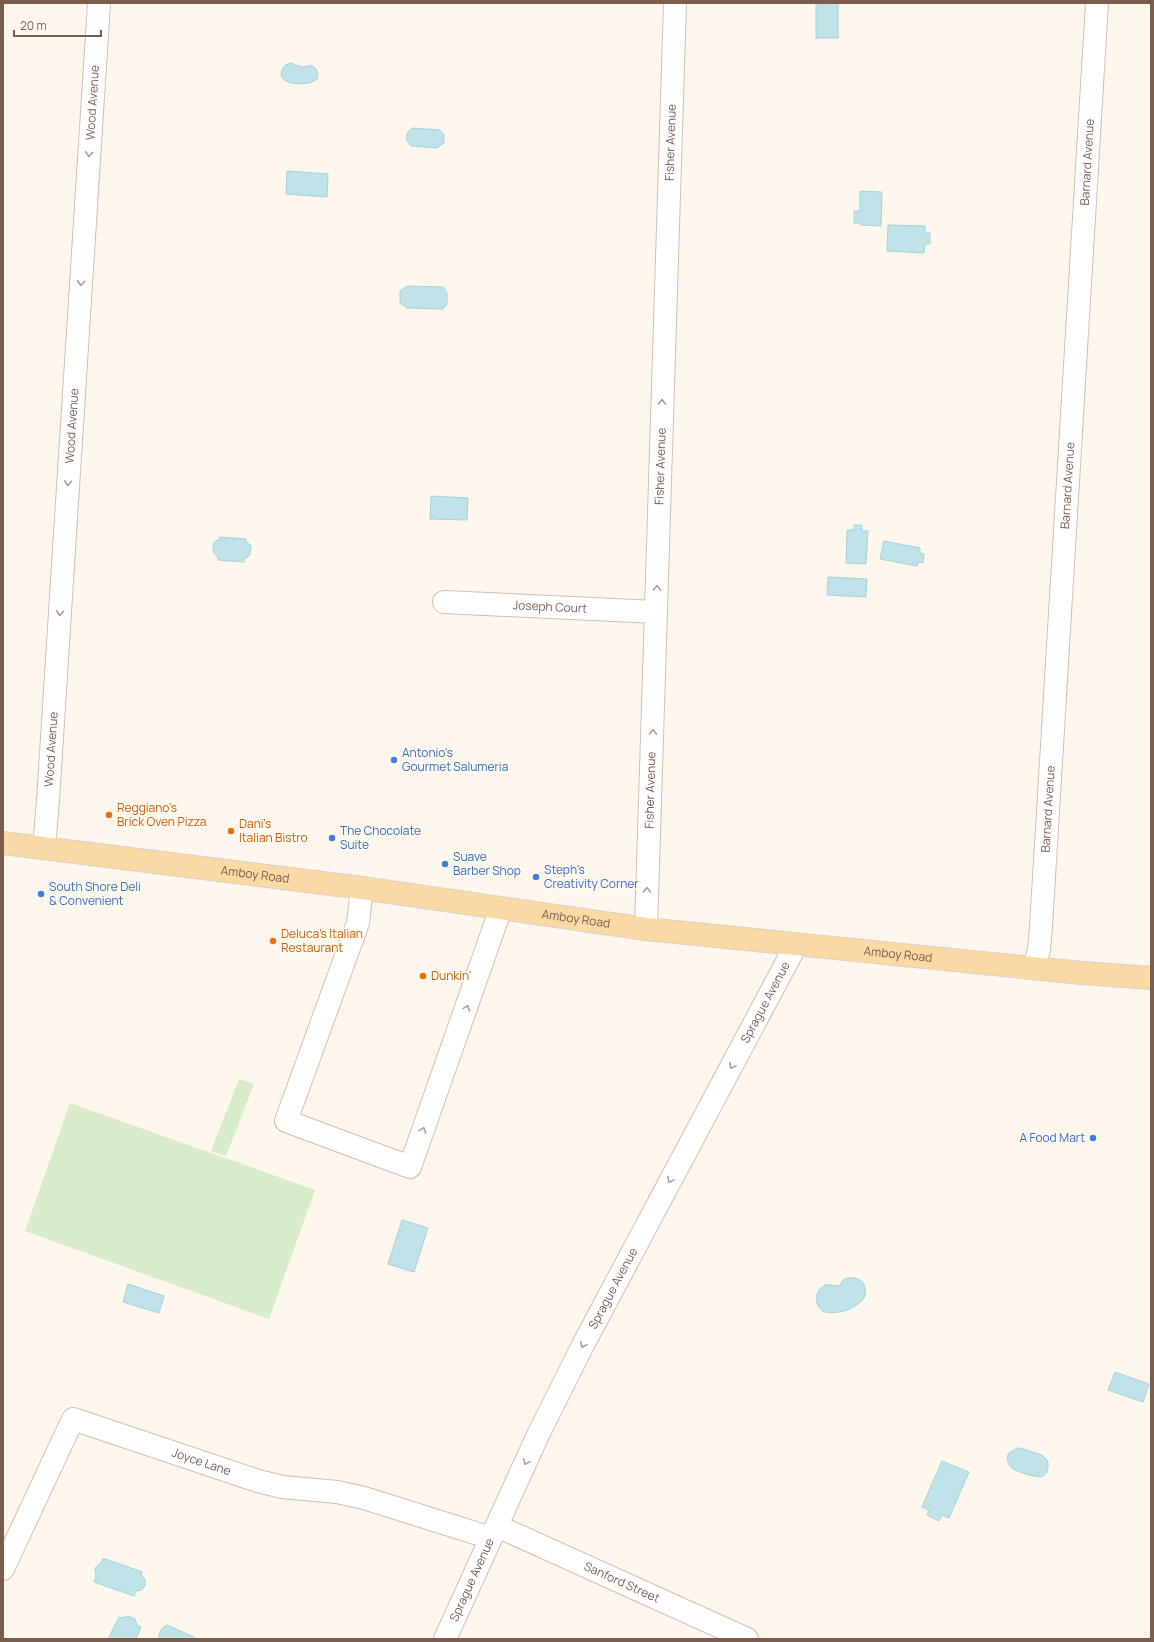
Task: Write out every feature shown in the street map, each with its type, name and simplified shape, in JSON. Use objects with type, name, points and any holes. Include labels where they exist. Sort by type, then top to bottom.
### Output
[{"type":"main road","name":"Amboy Road","points":[[3,844],[362,888],[646,929],[1082,973],[1151,978]]},
{"type":"street","name":"Wood Avenue","points":[[44,848],[99,3]]},
{"type":"street","name":"Fisher Avenue","points":[[646,929],[675,3]]},
{"type":"street","name":"Barnard Avenue","points":[[1034,968],[1039,949],[1041,927],[1097,3]]},
{"type":"street","name":"Joseph Court","points":[[444,602],[656,612]]},
{"type":"street","points":[[362,888],[358,923],[286,1121],[410,1167],[501,908]]},
{"type":"street","name":"Sprague Avenue","points":[[444,1639],[538,1435],[584,1343],[796,945]]},
{"type":"street","name":"Joyce Lane","points":[[3,1569],[73,1419],[258,1481],[282,1487],[337,1492],[494,1532]]},
{"type":"street","name":"Sanford Street","points":[[494,1532],[747,1639]]},
{"type":"green space","points":[[239,1079],[254,1084],[226,1156],[211,1151]]},
{"type":"green space","points":[[70,1103],[315,1190],[269,1319],[25,1231]]},
{"type":"water","points":[[816,3],[838,3],[838,38],[816,38]]},
{"type":"water","points":[[291,63],[301,67],[313,66],[318,74],[317,79],[302,84],[286,81],[283,79],[281,73],[285,66]]},
{"type":"water","points":[[412,128],[440,130],[444,134],[444,143],[437,148],[411,146],[406,139],[407,133]]},
{"type":"water","points":[[287,171],[328,174],[327,197],[286,194]]},
{"type":"water","points":[[860,191],[882,192],[881,226],[860,225],[860,223],[854,223],[854,211],[860,211]]},
{"type":"water","points":[[888,225],[925,226],[925,233],[930,233],[930,244],[925,244],[924,253],[887,251]]},
{"type":"water","points":[[407,286],[443,287],[447,293],[447,304],[443,309],[407,308],[400,303],[400,291]]},
{"type":"water","points":[[431,496],[468,498],[467,520],[430,519]]},
{"type":"water","points":[[854,525],[862,525],[862,531],[868,531],[866,564],[846,563],[847,530],[854,530]]},
{"type":"water","points":[[220,537],[246,539],[251,546],[250,555],[244,559],[244,562],[218,560],[218,557],[213,551],[213,547],[214,542],[220,539]]},
{"type":"water","points":[[884,541],[920,548],[920,553],[924,554],[923,563],[918,562],[917,566],[880,559]]},
{"type":"water","points":[[828,577],[867,579],[866,597],[827,595]]},
{"type":"water","points":[[402,1220],[428,1228],[414,1272],[388,1264]]},
{"type":"water","points":[[848,1278],[860,1280],[863,1283],[865,1286],[864,1298],[855,1306],[844,1311],[830,1313],[821,1310],[818,1306],[816,1298],[819,1290],[826,1285],[839,1286],[844,1279]]},
{"type":"water","points":[[128,1284],[164,1296],[159,1313],[123,1302]]},
{"type":"water","points":[[1115,1372],[1149,1384],[1143,1402],[1108,1390]]},
{"type":"water","points":[[1017,1448],[1042,1455],[1047,1460],[1048,1469],[1044,1476],[1032,1476],[1011,1467],[1007,1458],[1008,1454]]},
{"type":"water","points":[[942,1461],[969,1472],[949,1518],[942,1515],[939,1521],[927,1515],[929,1510],[922,1507]]},
{"type":"water","points":[[103,1558],[142,1572],[141,1575],[145,1579],[145,1586],[141,1590],[136,1591],[134,1596],[94,1582],[96,1576],[95,1568],[101,1563]]},
{"type":"water","points":[[128,1616],[135,1619],[137,1625],[141,1627],[136,1639],[108,1639],[119,1617],[123,1618]]},
{"type":"water","points":[[167,1625],[194,1637],[195,1639],[159,1639],[161,1630]]},
{"type":"place","name":"Antonio's Gourmet Salumeria","points":[[394,760]]},
{"type":"place","name":"Reggiano's Brick Oven Pizza","points":[[109,815]]},
{"type":"place","name":"Dani's Italian Bistro","points":[[231,831]]},
{"type":"place","name":"The Chocolate Suite","points":[[332,838]]},
{"type":"place","name":"Suave Barber Shop","points":[[445,864]]},
{"type":"place","name":"Steph's Creativity Corner","points":[[536,877]]},
{"type":"place","name":"South Shore Deli & Convenient","points":[[41,894]]},
{"type":"place","name":"Deluca's Italian Restaurant","points":[[273,941]]},
{"type":"place","name":"Dunkin'","points":[[423,976]]},
{"type":"place","name":"A Food Mart","points":[[1093,1138]]}]
